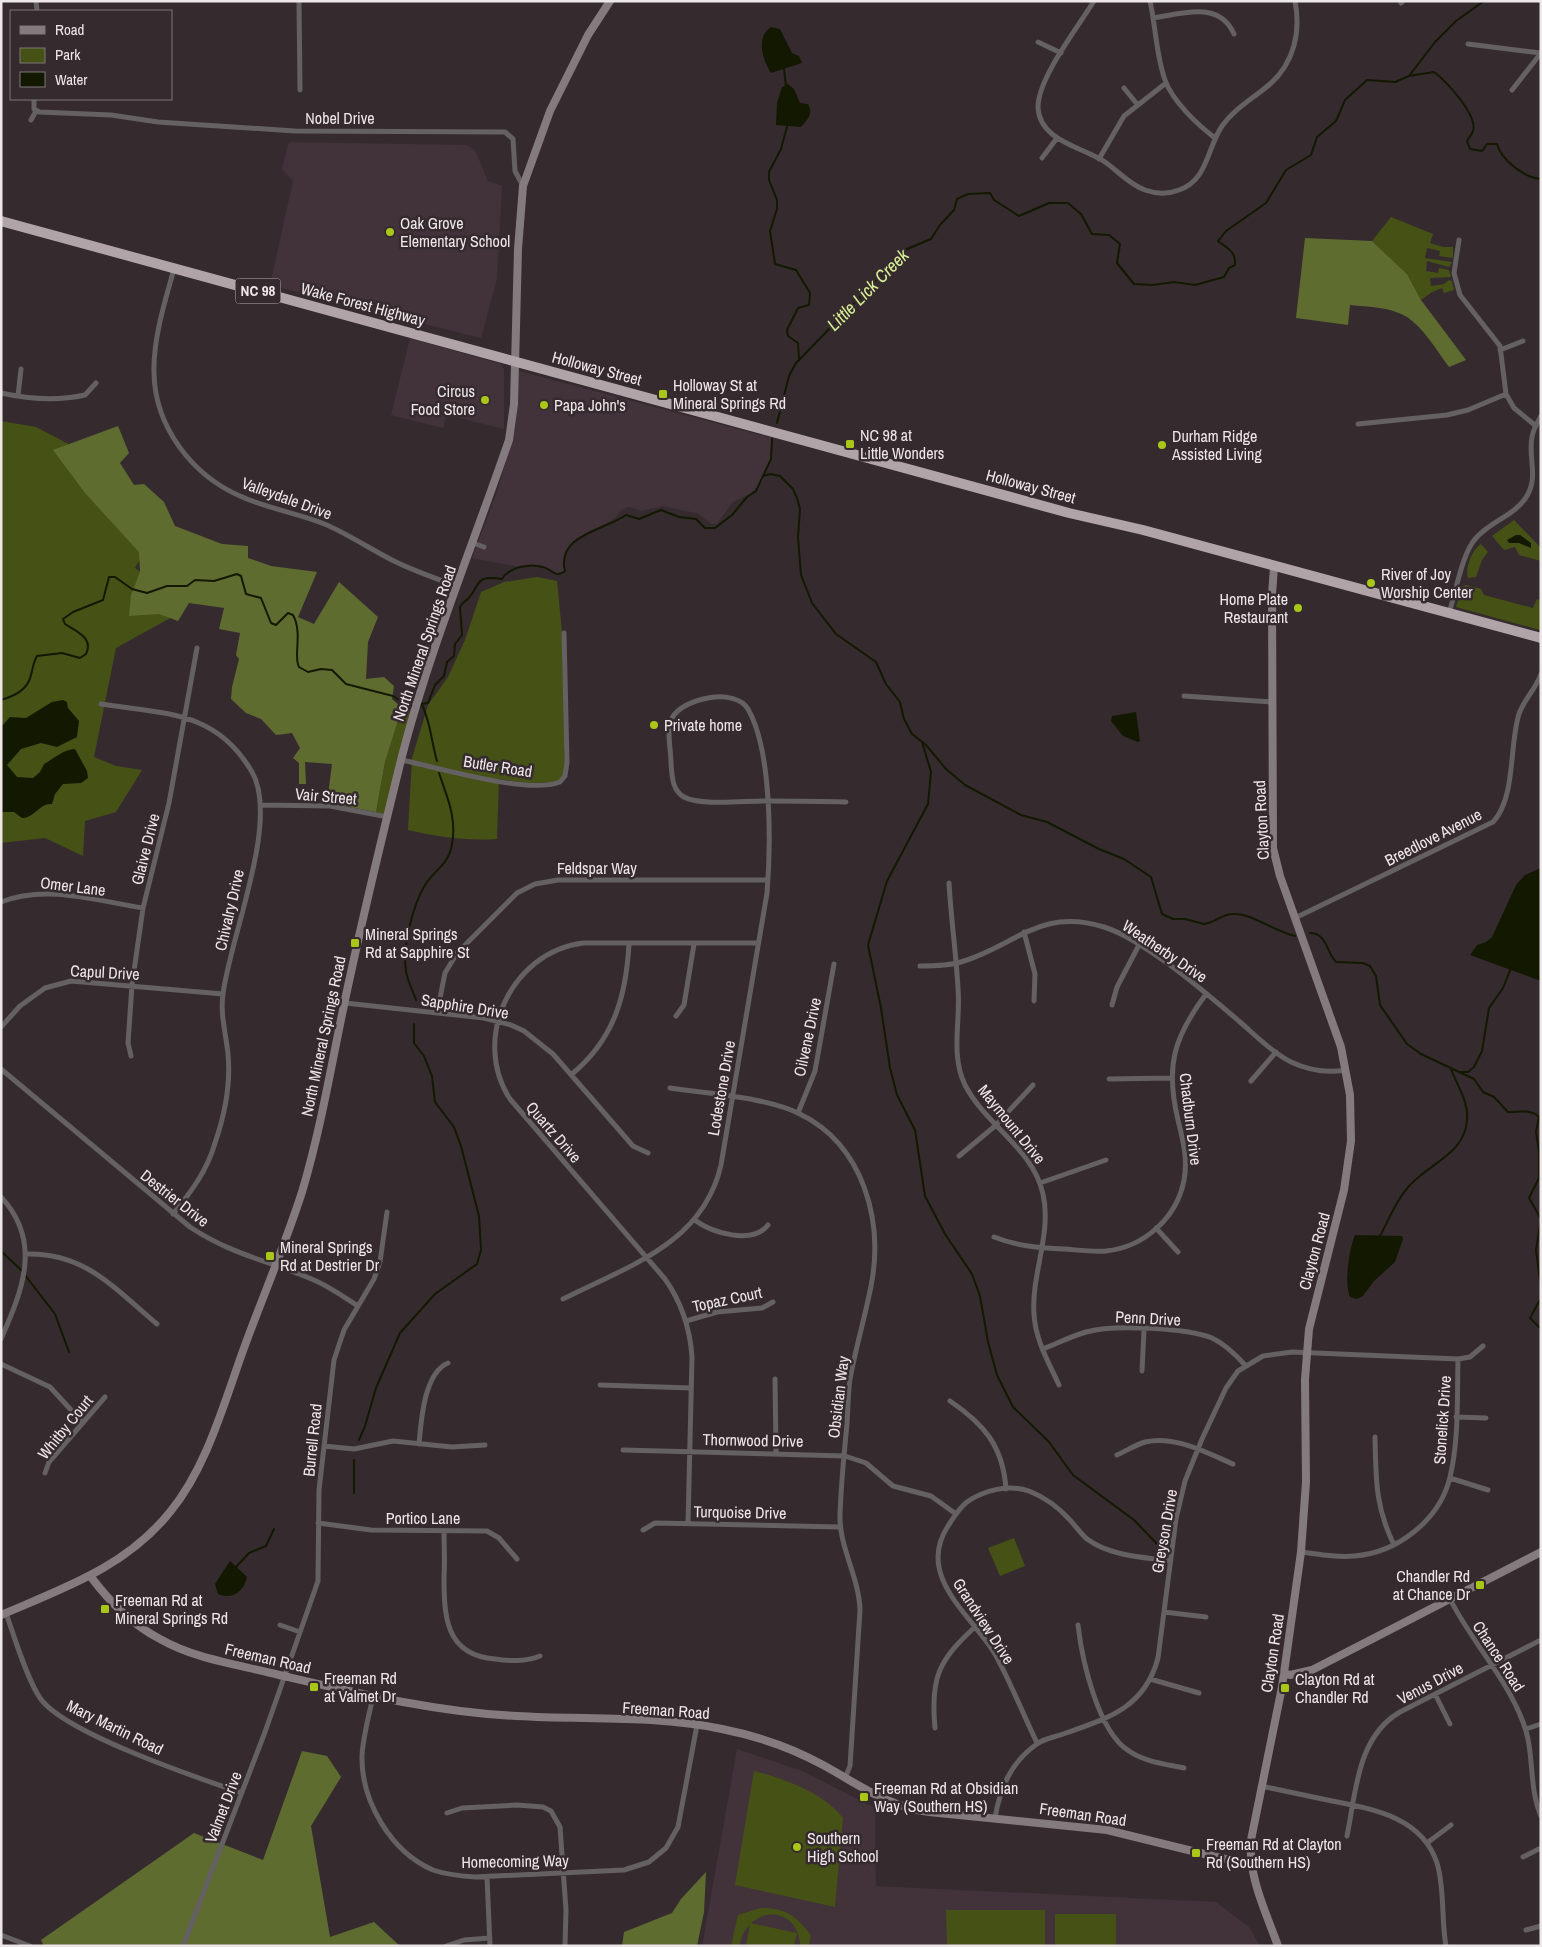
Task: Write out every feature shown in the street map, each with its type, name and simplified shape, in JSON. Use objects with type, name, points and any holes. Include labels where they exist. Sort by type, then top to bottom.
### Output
[{"type":"highway","name":"Wake Forest Highway","points":[[1,222],[514,361]]},
{"type":"highway","name":"Holloway Street","points":[[514,361],[1541,638]]},
{"type":"street","points":[[299,1],[300,90]]},
{"type":"street","name":"North Mineral Springs Road","points":[[4,1614],[91,1576],[120,1559],[154,1531],[174,1507],[185,1490],[207,1445],[275,1266],[302,1190],[401,760],[417,699],[511,433],[518,249],[524,186],[528,168],[550,111],[588,36],[610,1]]},
{"type":"street","points":[[1094,1],[1045,81],[1038,105],[1039,114],[1045,126],[1057,138],[1099,159],[1141,188],[1154,192],[1171,192],[1183,188],[1203,170],[1215,138],[1226,122],[1270,84],[1287,64],[1297,35],[1295,1]]},
{"type":"street","points":[[1150,1],[1159,58],[1166,83],[1196,120],[1215,138]]},
{"type":"street","points":[[1153,18],[1199,10],[1207,11],[1224,19],[1234,34]]},
{"type":"street","points":[[1038,42],[1061,53]]},
{"type":"street","points":[[1468,44],[1541,53]]},
{"type":"street","points":[[1512,90],[1541,53]]},
{"type":"street","points":[[1099,159],[1117,126],[1137,104],[1166,83]]},
{"type":"street","points":[[1124,88],[1137,104]]},
{"type":"street","points":[[31,120],[36,111],[34,100]]},
{"type":"street","name":"Nobel Drive","points":[[36,111],[83,116],[114,116],[158,122],[295,130],[505,132],[513,139],[515,171],[524,186]]},
{"type":"street","points":[[1042,158],[1057,138]]},
{"type":"street","points":[[1459,240],[1454,273],[1460,295],[1489,331],[1500,350],[1506,394],[1514,408],[1536,426]]},
{"type":"street","name":"Valleydale Drive","points":[[174,268],[156,347],[154,375],[168,426],[180,450],[210,478],[239,496],[326,525],[408,568],[457,586]]},
{"type":"street","points":[[1500,350],[1523,341]]},
{"type":"street","points":[[18,396],[21,369]]},
{"type":"street","points":[[1,393],[41,398],[79,396],[90,392],[96,383]]},
{"type":"street","points":[[1358,424],[1468,410],[1506,394]]},
{"type":"street","points":[[1449,614],[1466,558],[1474,540],[1521,505],[1529,492],[1534,474],[1531,438],[1541,416]]},
{"type":"street","points":[[1534,474],[1540,473]]},
{"type":"street","points":[[473,543],[484,547]]},
{"type":"street","name":"Clayton Road","points":[[1274,566],[1272,592],[1272,840],[1278,869],[1337,1035],[1346,1070],[1352,1113],[1351,1150],[1344,1190],[1314,1306],[1307,1352],[1306,1482],[1301,1552],[1284,1673],[1252,1830],[1250,1863],[1278,1946]]},
{"type":"street","name":"Butler Road","points":[[401,760],[507,783],[546,785],[560,782],[565,776],[566,762],[564,633]]},
{"type":"street","name":"Glaive Drive","points":[[131,1056],[128,1043],[132,985],[143,908],[167,811],[196,648]]},
{"type":"street","name":"Breedlove Avenue","points":[[1295,918],[1492,822],[1499,814],[1505,796],[1519,714],[1537,687],[1541,674]]},
{"type":"street","name":"Lodestone Drive","points":[[563,1298],[671,1242],[695,1220],[709,1199],[718,1174],[768,880],[768,801],[765,767],[749,712],[744,703],[735,698],[721,696],[691,703],[680,709],[671,721],[672,778],[680,794],[690,800],[699,801],[768,801],[846,802]]},
{"type":"street","points":[[1184,696],[1272,702]]},
{"type":"street","name":"Chivalry Drive","points":[[101,704],[183,717],[210,727],[229,741],[255,778],[261,794],[260,836],[223,994],[223,1021],[229,1071],[225,1105],[215,1144],[202,1176],[173,1214]]},
{"type":"street","name":"Vair Street","points":[[262,806],[330,806],[388,817]]},
{"type":"street","name":"Feldspar Way","points":[[437,1013],[445,973],[457,953],[510,898],[535,884],[558,880],[768,880]]},
{"type":"street","points":[[949,883],[954,964]]},
{"type":"street","name":"Omer Lane","points":[[1,902],[42,893],[143,908]]},
{"type":"street","name":"Weatherby Drive","points":[[920,966],[954,964],[971,959],[1024,932],[1042,926],[1080,923],[1104,927],[1139,945],[1206,994],[1276,1052],[1292,1062],[1307,1068],[1324,1071],[1346,1070]]},
{"type":"street","points":[[1024,932],[1035,974],[1034,1001]]},
{"type":"street","name":"Quartz Drive","points":[[688,1524],[691,1348],[686,1321],[670,1286],[505,1091],[498,1078],[494,1056],[498,1021],[512,988],[536,962],[553,950],[583,943],[758,943]]},
{"type":"street","points":[[572,1074],[598,1049],[615,1019],[622,995],[629,944]]},
{"type":"street","points":[[676,1016],[684,1005],[694,944]]},
{"type":"street","points":[[1112,1004],[1117,987],[1139,945]]},
{"type":"street","name":"Oilvene Drive","points":[[798,1113],[815,1071],[834,964]]},
{"type":"street","name":"Maymount Drive","points":[[954,964],[958,989],[956,1045],[960,1072],[971,1094],[995,1126],[1025,1154],[1040,1183],[1045,1214],[1034,1316],[1044,1349],[1059,1385]]},
{"type":"street","name":"Capul Drive","points":[[1,1026],[28,1000],[54,984],[83,981],[223,994]]},
{"type":"street","name":"Chadburn Drive","points":[[994,1236],[1016,1244],[1041,1248],[1093,1251],[1118,1249],[1138,1241],[1156,1228],[1176,1202],[1186,1170],[1185,1148],[1174,1104],[1171,1078],[1177,1040],[1189,1017],[1206,994]]},
{"type":"street","name":"Sapphire Drive","points":[[345,1003],[498,1021],[524,1031],[536,1039],[572,1074],[633,1146],[648,1153]]},
{"type":"street","points":[[1250,1082],[1276,1052]]},
{"type":"street","name":"Destrier Drive","points":[[1,1069],[173,1214],[218,1245],[317,1281],[358,1306]]},
{"type":"street","points":[[1110,1079],[1171,1078]]},
{"type":"street","points":[[958,1156],[995,1126],[1034,1085]]},
{"type":"street","name":"Obsidian Way","points":[[670,1088],[769,1104],[798,1113],[826,1130],[851,1158],[865,1186],[872,1225],[873,1274],[850,1382],[839,1527],[858,1592],[860,1610],[849,1772],[845,1778]]},
{"type":"street","points":[[1040,1183],[1106,1160]]},
{"type":"street","points":[[1,1197],[15,1216],[26,1254],[20,1294],[1,1339]]},
{"type":"street","name":"Burrell Road","points":[[285,1676],[318,1581],[319,1490],[336,1350],[374,1279],[380,1262],[387,1212]]},
{"type":"street","points":[[695,1220],[710,1230],[734,1235],[754,1233],[764,1230],[768,1225]]},
{"type":"street","points":[[1156,1228],[1178,1252]]},
{"type":"street","points":[[26,1254],[59,1256],[88,1267],[157,1324]]},
{"type":"street","name":"Topaz Court","points":[[686,1321],[717,1312],[762,1308],[773,1302]]},
{"type":"street","name":"Penn Drive","points":[[1044,1349],[1087,1331],[1110,1328],[1191,1332],[1209,1337],[1225,1346],[1245,1365]]},
{"type":"street","points":[[1142,1371],[1144,1330]]},
{"type":"street","name":"Greyson Drive","points":[[995,1818],[999,1797],[1006,1777],[1037,1744],[1104,1718],[1130,1704],[1150,1679],[1158,1658],[1176,1518],[1185,1481],[1226,1388],[1235,1374],[1245,1365],[1271,1354],[1307,1352],[1458,1359],[1470,1357],[1483,1346]]},
{"type":"street","name":"Stonelick Drive","points":[[1301,1552],[1355,1556],[1379,1551],[1394,1545],[1425,1522],[1439,1504],[1450,1478],[1456,1417],[1458,1359]]},
{"type":"street","points":[[419,1444],[422,1410],[426,1396],[439,1370],[448,1363]]},
{"type":"street","points":[[1,1364],[50,1387],[83,1423]]},
{"type":"street","points":[[775,1379],[776,1453]]},
{"type":"street","points":[[600,1386],[691,1388]]},
{"type":"street","name":"Whitby Court","points":[[45,1473],[49,1462],[106,1398]]},
{"type":"street","points":[[950,1401],[978,1422],[988,1434],[1000,1459],[1006,1489]]},
{"type":"street","points":[[1456,1417],[1486,1418]]},
{"type":"street","points":[[1375,1437],[1378,1505],[1382,1520],[1394,1545]]},
{"type":"street","points":[[324,1446],[354,1449],[393,1441],[465,1448],[485,1445]]},
{"type":"street","points":[[1117,1455],[1142,1443],[1154,1441],[1178,1443],[1198,1449],[1233,1464]]},
{"type":"street","name":"Thornwood Drive","points":[[623,1450],[843,1456],[866,1463],[894,1486],[931,1496],[956,1514]]},
{"type":"street","points":[[1450,1478],[1488,1490]]},
{"type":"street","name":"Grandview Drive","points":[[1037,1744],[997,1659],[976,1626],[950,1596],[941,1573],[941,1540],[956,1514],[965,1503],[991,1490],[1024,1490],[1044,1499],[1059,1509],[1087,1538],[1106,1549],[1130,1555],[1170,1560]]},
{"type":"street","name":"Portico Lane","points":[[318,1523],[366,1530],[492,1532],[517,1559]]},
{"type":"street","name":"Turquoise Drive","points":[[643,1530],[655,1524],[839,1527]]},
{"type":"street","points":[[444,1530],[446,1620],[456,1641],[477,1656],[492,1659],[528,1660],[540,1656]]},
{"type":"street","points":[[1284,1673],[1290,1675],[1312,1670],[1541,1552]]},
{"type":"street","name":"Freeman Road","points":[[91,1576],[128,1616],[161,1640],[209,1658],[442,1710],[478,1714],[697,1725],[742,1734],[782,1747],[812,1760],[875,1796],[905,1807],[1107,1830],[1241,1863],[1250,1863]]},
{"type":"street","name":"Chance Road","points":[[1450,1599],[1516,1705],[1526,1729],[1532,1758],[1534,1790],[1541,1816]]},
{"type":"street","points":[[1164,1612],[1206,1617]]},
{"type":"street","name":"Mary Martin Road","points":[[4,1614],[38,1694],[55,1713],[101,1738],[145,1758],[242,1793]]},
{"type":"street","points":[[280,1625],[300,1632]]},
{"type":"street","points":[[1078,1625],[1085,1668],[1112,1736],[1130,1752],[1146,1759],[1184,1768]]},
{"type":"street","points":[[935,1728],[934,1689],[938,1672],[948,1652],[976,1626]]},
{"type":"street","name":"Venus Drive","points":[[1347,1836],[1365,1754],[1377,1732],[1396,1715],[1541,1640]]},
{"type":"street","name":"Valmet Drive","points":[[183,1946],[285,1676]]},
{"type":"street","points":[[1150,1679],[1200,1693]]},
{"type":"street","points":[[1435,1694],[1450,1724]]},
{"type":"street","name":"Homecoming Way","points":[[373,1696],[364,1737],[362,1764],[368,1795],[381,1822],[416,1861],[452,1875],[487,1877],[624,1870],[639,1867],[666,1848],[678,1827],[697,1725]]},
{"type":"street","points":[[1526,1729],[1541,1724]]},
{"type":"street","points":[[1260,1786],[1372,1808],[1397,1818],[1420,1834],[1427,1843],[1439,1872],[1442,1924],[1446,1946]]},
{"type":"street","points":[[447,1813],[462,1808],[517,1805],[543,1807],[551,1811],[560,1827],[566,1910],[565,1946]]},
{"type":"street","points":[[1427,1843],[1451,1825]]},
{"type":"street","points":[[1523,1857],[1541,1848]]},
{"type":"street","points":[[487,1877],[490,1946]]},
{"type":"street","points":[[1526,1930],[1541,1926]]},
{"type":"street","points":[[1,1935],[30,1946]]},
{"type":"street","points":[[446,1946],[464,1940],[490,1938]]},
{"type":"shaded area","name":"Oak Grove Elementary School","points":[[289,142],[466,145],[475,150],[488,181],[502,186],[497,279],[481,338],[270,285],[293,181],[282,169]]},
{"type":"shaded area","points":[[410,338],[501,364],[504,369],[504,429],[447,415],[443,428],[391,415]]},
{"type":"shaded area","points":[[519,371],[772,438],[773,458],[765,471],[763,481],[750,494],[733,502],[717,524],[711,524],[699,514],[664,506],[641,511],[629,507],[621,510],[615,518],[573,543],[564,556],[565,571],[562,574],[553,574],[541,566],[520,567],[472,558],[497,492],[513,437]]},
{"type":"shaded area","name":"Southern High School","points":[[737,1749],[802,1771],[875,1808],[876,1886],[1216,1902],[1249,1927],[1260,1946],[702,1946]]},
{"type":"green space","points":[[1391,217],[1433,234],[1430,243],[1443,247],[1453,247],[1453,258],[1439,256],[1440,251],[1427,248],[1425,258],[1452,262],[1449,267],[1427,261],[1426,271],[1438,273],[1439,268],[1449,270],[1451,277],[1430,278],[1431,286],[1444,284],[1449,280],[1452,281],[1454,290],[1444,293],[1442,288],[1421,300],[1407,274],[1372,241]]},
{"type":"green space","points":[[1305,238],[1372,241],[1407,274],[1421,300],[1466,360],[1449,367],[1425,333],[1407,317],[1387,309],[1350,305],[1348,325],[1296,318]]},
{"type":"green space","points":[[1,421],[36,427],[86,453],[167,513],[135,568],[185,601],[174,616],[116,648],[94,757],[116,766],[142,770],[116,812],[85,821],[83,856],[45,838],[1,843]]},
{"type":"green space","points":[[118,426],[129,453],[120,463],[134,485],[144,484],[164,502],[175,526],[222,544],[248,546],[248,558],[271,566],[317,572],[298,617],[314,624],[339,582],[378,617],[368,642],[366,679],[384,677],[394,686],[392,699],[402,708],[385,762],[376,812],[327,803],[332,764],[305,762],[306,784],[299,784],[299,763],[293,758],[300,748],[292,733],[276,735],[261,719],[246,713],[231,699],[239,659],[236,655],[240,633],[219,629],[224,608],[189,603],[178,621],[159,614],[129,616],[131,595],[140,572],[139,552],[85,493],[53,450]]},
{"type":"green space","points":[[1514,520],[1541,548],[1541,561],[1519,555],[1515,547],[1504,550],[1492,536]]},
{"type":"green space","points":[[1481,544],[1488,552],[1482,560],[1476,577],[1468,578],[1470,559]]},
{"type":"green space","points":[[537,577],[557,581],[562,632],[565,771],[560,782],[531,783],[499,779],[497,839],[452,838],[408,830],[412,758],[428,705],[448,677],[465,640],[481,592],[504,582]]},
{"type":"green space","points":[[1466,585],[1481,589],[1484,595],[1533,608],[1537,599],[1541,601],[1540,630],[1456,607],[1462,587]]},
{"type":"green space","points":[[402,708],[413,710],[388,816],[376,812],[385,762]]},
{"type":"green space","points":[[1014,1538],[1025,1566],[1000,1576],[988,1548]]},
{"type":"green space","points":[[302,1751],[327,1756],[341,1777],[311,1826],[330,1937],[374,1922],[400,1946],[44,1946],[41,1940],[194,1833],[263,1860]]},
{"type":"green space","points":[[754,1771],[778,1778],[815,1794],[835,1809],[843,1818],[835,1907],[735,1885]]},
{"type":"green space","points":[[706,1872],[704,1912],[697,1946],[622,1946],[624,1932],[672,1913],[681,1899]]},
{"type":"green space","points":[[760,1908],[783,1911],[795,1918],[811,1935],[809,1946],[800,1946],[797,1932],[791,1923],[783,1917],[772,1914],[762,1916],[752,1922],[744,1932],[739,1946],[731,1946],[738,1915]]},
{"type":"green space","points":[[946,1910],[1045,1910],[1045,1946],[947,1946]]},
{"type":"green space","points":[[1055,1914],[1116,1914],[1116,1946],[1055,1946]]},
{"type":"green space","points":[[750,1923],[797,1933],[794,1946],[746,1946]]},
{"type":"water","points":[[771,27],[780,29],[792,53],[799,56],[802,63],[771,73],[763,56],[762,43],[763,37]]},
{"type":"water","points":[[788,84],[794,89],[800,103],[808,104],[810,108],[809,117],[801,127],[776,125],[777,103],[782,87]]},
{"type":"water","points":[[1520,535],[1531,543],[1531,548],[1519,543],[1509,543],[1507,540]]},
{"type":"water","points":[[63,700],[67,702],[68,708],[79,721],[77,737],[57,747],[41,743],[21,749],[7,765],[17,777],[33,778],[40,772],[44,764],[63,752],[75,749],[87,771],[88,778],[81,783],[63,784],[55,794],[52,804],[44,806],[30,816],[22,818],[14,812],[1,812],[1,727],[10,717],[26,718],[52,702]]},
{"type":"water","points":[[1136,712],[1140,741],[1138,742],[1123,736],[1111,721],[1112,716]]},
{"type":"water","points":[[1541,868],[1541,981],[1470,955],[1477,945],[1486,942],[1492,937],[1516,885],[1525,875]]},
{"type":"water","points":[[1355,1235],[1402,1236],[1403,1239],[1395,1262],[1374,1281],[1363,1296],[1357,1299],[1350,1297],[1347,1284],[1349,1257]]},
{"type":"water","points":[[230,1561],[247,1577],[240,1591],[233,1595],[223,1596],[218,1594],[215,1584]]},
{"type":"waterway","name":"Little Lick Creek","points":[[777,423],[789,376],[796,363],[907,249],[931,239],[940,225],[954,210],[957,199],[968,194],[990,193],[994,200],[1019,216],[1049,203],[1068,203],[1081,214],[1092,234],[1109,235],[1120,244],[1117,263],[1134,284],[1153,285],[1174,282],[1195,285],[1224,277],[1229,268],[1235,265],[1235,260],[1233,253],[1218,241],[1226,231],[1266,203],[1286,170],[1311,155],[1317,137],[1336,121],[1345,100],[1367,80],[1395,82],[1409,76],[1435,42],[1456,21],[1484,1]]},
{"type":"waterway","points":[[784,69],[786,86]]},
{"type":"waterway","points":[[1409,76],[1434,72],[1453,90],[1471,116],[1473,131],[1467,141],[1470,149],[1482,151],[1487,144],[1497,144],[1503,156],[1514,167],[1521,172],[1541,179]]},
{"type":"waterway","points":[[788,123],[781,149],[769,172],[769,180],[777,200],[777,209],[770,231],[775,264],[796,270],[810,293],[809,305],[798,308],[787,330],[788,336],[798,343],[799,359]]},
{"type":"waterway","name":"Little Lick Creek","points":[[420,704],[428,703],[435,685],[444,676],[447,662],[454,656],[455,644],[462,635],[460,607],[469,598],[480,581],[487,578],[502,579],[510,571],[526,566],[538,566],[556,574],[562,573],[565,571],[564,559],[568,549],[575,541],[626,515],[639,519],[661,510],[679,517],[696,519],[705,528],[715,528],[732,515],[747,497],[756,491],[771,459],[772,439]]},
{"type":"waterway","points":[[763,476],[770,474],[780,476],[793,489],[797,498],[800,509],[798,537],[801,575],[812,603],[836,634],[876,662],[886,684],[900,702],[904,719],[912,734],[926,745],[946,769],[965,785],[1021,815],[1047,822],[1099,849],[1124,859],[1151,877],[1162,914],[1173,919],[1185,919],[1204,924],[1229,914],[1240,914],[1295,936]]},
{"type":"waterway","name":"Little Lick Creek","points":[[1,700],[15,694],[27,685],[37,656],[62,653],[80,658],[86,654],[88,648],[86,639],[79,632],[65,624],[63,619],[73,612],[103,600],[109,577],[115,577],[132,589],[147,593],[167,586],[187,586],[195,580],[214,581],[237,574],[241,576],[246,594],[261,598],[271,623],[276,625],[288,613],[293,615],[298,637],[297,663],[299,667],[308,672],[321,669],[332,670],[346,684],[393,696],[407,705],[413,706]]},
{"type":"waterway","points":[[422,705],[437,761]]},
{"type":"waterway","points":[[922,742],[931,772],[928,804],[887,881],[868,945],[881,1008],[890,1068],[897,1095],[915,1130],[925,1196],[945,1234],[972,1274],[980,1296],[988,1342],[997,1375],[1013,1407],[1049,1442],[1073,1475],[1134,1520],[1162,1549]]},
{"type":"waterway","points":[[416,1000],[406,971],[407,939],[416,904],[421,893],[425,885],[445,862],[452,844],[452,816],[439,773]]},
{"type":"waterway","points":[[1310,933],[1320,936],[1336,962],[1363,963],[1370,966],[1376,976],[1380,1005],[1407,1044],[1421,1054],[1474,1079],[1483,1092],[1494,1097],[1508,1112],[1529,1112],[1539,1117]]},
{"type":"waterway","points":[[1461,1072],[1468,1072],[1474,1067],[1482,1051],[1489,1008],[1503,988],[1511,968]]},
{"type":"waterway","points":[[359,1440],[376,1388],[400,1333],[435,1294],[477,1264],[481,1250],[479,1216],[461,1146],[454,1127],[435,1102],[432,1076],[424,1056],[414,1043],[414,1024]]},
{"type":"waterway","points":[[1380,1236],[1406,1189],[1454,1149],[1465,1131],[1467,1120],[1466,1107],[1451,1069]]},
{"type":"waterway","points":[[1539,1117],[1536,1132],[1539,1151],[1539,1178],[1529,1198],[1541,1219],[1536,1250],[1541,1288]]},
{"type":"waterway","points":[[1,1251],[22,1271]]},
{"type":"waterway","points":[[25,1275],[55,1314],[69,1352]]},
{"type":"waterway","points":[[1541,1298],[1530,1318],[1541,1329]]},
{"type":"waterway","points":[[354,1460],[354,1493]]},
{"type":"waterway","points":[[236,1567],[249,1553],[266,1546],[274,1529]]},
{"type":"place","name":"Oak Grove Elementary School","points":[[390,232]]},
{"type":"place","name":"Holloway St at Mineral Springs Rd","points":[[663,394]]},
{"type":"place","name":"Circus Food Store","points":[[485,400]]},
{"type":"place","name":"Papa John's","points":[[544,405]]},
{"type":"place","name":"NC 98 at Little Wonders","points":[[850,444]]},
{"type":"place","name":"Durham Ridge Assisted Living","points":[[1162,445]]},
{"type":"place","name":"River of Joy Worship Center","points":[[1371,583]]},
{"type":"place","name":"Home Plate Restaurant","points":[[1298,608]]},
{"type":"place","name":"Private home","points":[[654,725]]},
{"type":"place","name":"Mineral Springs Rd at Sapphire St","points":[[355,943]]},
{"type":"place","name":"Mineral Springs Rd at Destrier Dr","points":[[270,1256]]},
{"type":"place","name":"Chandler Rd at Chance Dr","points":[[1480,1585]]},
{"type":"place","name":"Freeman Rd at Mineral Springs Rd","points":[[105,1609]]},
{"type":"place","name":"Freeman Rd at Valmet Dr","points":[[314,1687]]},
{"type":"place","name":"Clayton Rd at Chandler Rd","points":[[1285,1688]]},
{"type":"place","name":"Freeman Rd at Obsidian Way (Southern HS)","points":[[864,1797]]},
{"type":"place","name":"Southern High School","points":[[797,1847]]},
{"type":"place","name":"Freeman Rd at Clayton Rd (Southern HS)","points":[[1196,1853]]}]
